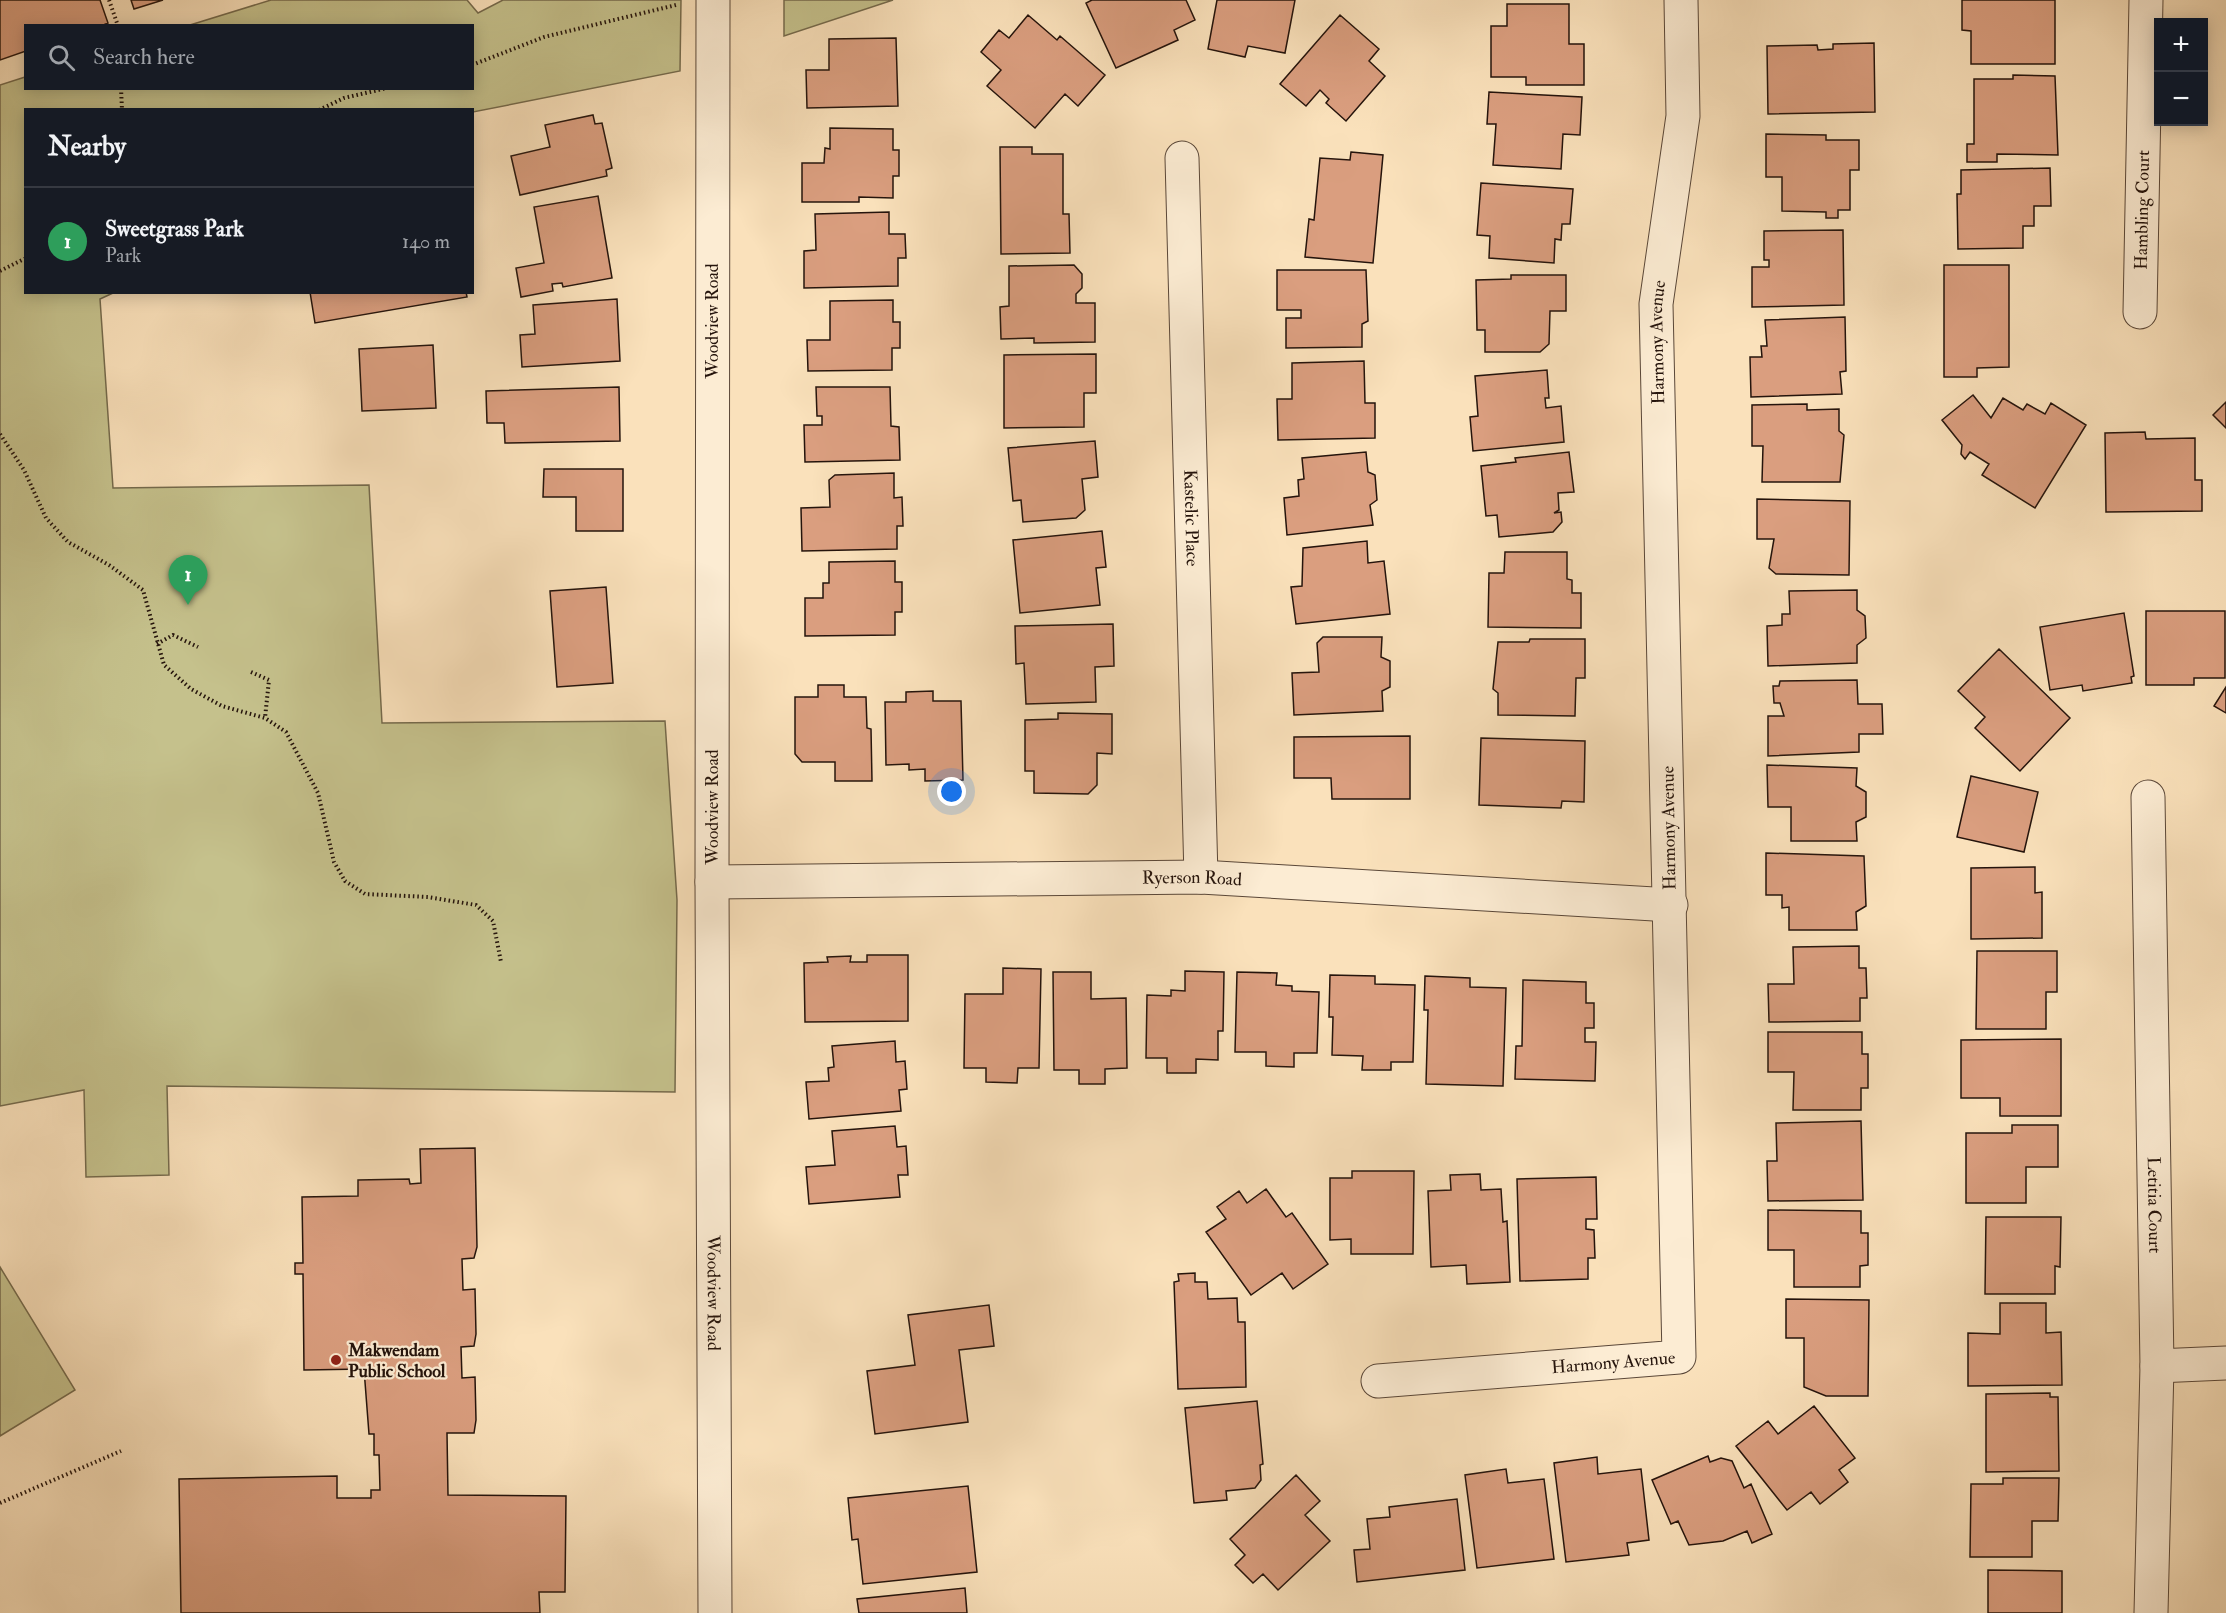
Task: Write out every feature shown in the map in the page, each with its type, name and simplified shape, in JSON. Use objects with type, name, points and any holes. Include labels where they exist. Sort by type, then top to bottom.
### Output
[{"type":"street","name":"Woodview Road","points":[[713,0],[712,882],[715,1613]]},
{"type":"street","name":"Harmony Avenue","points":[[1378,1381],[1678,1357],[1671,905],[1656,304],[1683,116],[1681,0]]},
{"type":"street","name":"Hambling Court","points":[[2140,312],[2146,0]]},
{"type":"street","name":"Kastelic Place","points":[[1182,158],[1201,877]]},
{"type":"street","name":"Letitia Court","points":[[2148,797],[2157,1366],[2151,1613]]},
{"type":"street","name":"Ryerson Road","points":[[712,882],[1201,877],[1671,905]]},
{"type":"street","points":[[2157,1366],[2226,1363]]},
{"type":"path","points":[[109,0],[117,24]]},
{"type":"path","points":[[474,63],[544,37],[679,4]]},
{"type":"path","points":[[121,90],[122,108]]},
{"type":"path","points":[[323,108],[344,98],[378,90]]},
{"type":"path","points":[[0,271],[24,259]]},
{"type":"path","points":[[0,434],[24,470],[46,518],[68,542],[109,565],[143,590],[164,665],[191,689],[222,706],[264,718],[286,732],[318,793],[334,862],[345,881],[364,894],[428,897],[476,905],[493,921],[501,962]]},
{"type":"path","points":[[158,644],[173,635],[198,647]]},
{"type":"path","points":[[250,672],[269,680],[264,718]]},
{"type":"path","points":[[0,1503],[121,1451]]},
{"type":"shaded area","points":[[271,0],[467,0],[478,13],[503,0],[681,0],[680,71],[474,112],[474,108],[24,108],[24,294],[111,294],[100,299],[113,488],[369,485],[382,723],[665,721],[677,900],[675,1092],[167,1086],[169,1175],[86,1177],[84,1090],[0,1106],[0,85],[24,77],[24,90],[474,90],[474,24],[193,24]]},
{"type":"shaded area","points":[[784,0],[893,0],[784,36]]},
{"type":"shaded area","points":[[0,1267],[75,1390],[0,1436]]},
{"type":"building","points":[[0,0],[100,0],[108,23],[24,24],[24,52],[0,60]]},
{"type":"building","points":[[131,0],[163,0],[134,9]]},
{"type":"building","points":[[1092,0],[1186,0],[1195,20],[1174,30],[1178,40],[1116,68],[1086,3]]},
{"type":"building","points":[[1217,0],[1295,0],[1285,53],[1248,46],[1245,57],[1208,49]]},
{"type":"building","points":[[1962,0],[2055,0],[2055,64],[1971,64],[1971,31],[1962,30]]},
{"type":"building","points":[[1507,4],[1569,4],[1569,44],[1584,44],[1584,85],[1526,85],[1526,77],[1491,77],[1491,26],[1507,26]]},
{"type":"building","points":[[1028,15],[1057,40],[1060,36],[1105,75],[1078,106],[1065,94],[1035,128],[987,86],[1001,70],[981,52],[999,30],[1009,38]]},
{"type":"building","points":[[1340,15],[1379,49],[1369,61],[1385,76],[1346,121],[1326,103],[1329,99],[1320,90],[1306,106],[1280,84]]},
{"type":"building","points":[[896,38],[898,106],[807,108],[806,70],[829,70],[829,39]]},
{"type":"building","points":[[1874,43],[1875,112],[1768,114],[1767,46],[1817,45],[1818,50],[1833,49],[1833,44]]},
{"type":"building","points":[[2013,75],[2055,76],[2058,155],[1997,154],[1997,162],[1967,162],[1967,144],[1974,144],[1974,79],[2013,79]]},
{"type":"building","points":[[1489,92],[1582,97],[1580,135],[1563,134],[1561,169],[1493,165],[1496,124],[1487,124]]},
{"type":"building","points":[[593,115],[595,124],[602,123],[612,168],[606,170],[607,176],[520,195],[511,156],[550,147],[545,125]]},
{"type":"building","points":[[830,128],[893,129],[893,150],[899,150],[899,176],[893,176],[893,198],[859,197],[859,202],[802,202],[802,163],[824,163],[825,148],[830,149]]},
{"type":"building","points":[[1766,134],[1826,135],[1826,140],[1859,140],[1859,170],[1850,170],[1850,210],[1838,210],[1838,218],[1826,218],[1826,212],[1782,211],[1782,177],[1766,177]]},
{"type":"building","points":[[1000,147],[1032,147],[1032,154],[1063,154],[1063,214],[1069,214],[1070,253],[1001,254]]},
{"type":"building","points":[[1351,152],[1383,155],[1373,263],[1305,257],[1309,219],[1314,220],[1320,158],[1350,160]]},
{"type":"building","points":[[2050,168],[2051,206],[2034,206],[2034,226],[2023,226],[2023,248],[1958,249],[1957,194],[1961,194],[1961,170]]},
{"type":"building","points":[[1481,183],[1573,189],[1570,224],[1562,224],[1561,240],[1555,239],[1554,263],[1489,258],[1490,236],[1477,235]]},
{"type":"building","points":[[598,196],[612,278],[563,287],[562,283],[552,284],[553,291],[521,297],[516,268],[544,263],[534,207]]},
{"type":"building","points":[[889,212],[889,234],[905,234],[906,258],[898,258],[898,286],[804,288],[804,251],[816,250],[815,214]]},
{"type":"building","points":[[1843,230],[1844,305],[1752,307],[1752,267],[1769,267],[1769,260],[1764,260],[1764,231]]},
{"type":"building","points":[[1074,265],[1082,274],[1082,288],[1076,294],[1076,303],[1095,303],[1095,342],[1034,343],[1034,338],[1001,339],[1000,307],[1009,306],[1009,266]]},
{"type":"building","points":[[1944,265],[2009,265],[2009,367],[1977,368],[1977,377],[1944,377]]},
{"type":"building","points":[[1277,270],[1366,270],[1368,321],[1362,324],[1362,347],[1286,348],[1286,318],[1301,318],[1301,310],[1277,310]]},
{"type":"building","points":[[1511,275],[1566,275],[1566,311],[1550,311],[1549,344],[1540,352],[1485,352],[1485,330],[1477,330],[1476,280],[1511,279]]},
{"type":"building","points":[[310,294],[466,294],[467,297],[315,323]]},
{"type":"building","points":[[617,299],[620,361],[522,367],[520,335],[535,334],[533,305]]},
{"type":"building","points":[[893,300],[893,322],[900,322],[900,348],[892,348],[892,370],[808,371],[807,340],[830,340],[830,301]]},
{"type":"building","points":[[1845,317],[1846,371],[1840,372],[1842,394],[1751,397],[1750,357],[1762,357],[1761,346],[1767,346],[1765,320]]},
{"type":"building","points":[[433,345],[436,408],[362,411],[359,349]]},
{"type":"building","points":[[1096,354],[1096,393],[1084,393],[1084,427],[1004,428],[1004,355]]},
{"type":"building","points":[[1364,361],[1365,403],[1375,403],[1375,438],[1278,440],[1277,399],[1292,399],[1292,363]]},
{"type":"building","points":[[1547,370],[1549,398],[1545,398],[1546,408],[1561,406],[1564,442],[1473,451],[1470,417],[1478,416],[1475,376]]},
{"type":"building","points":[[619,387],[620,441],[505,443],[504,423],[487,423],[486,391]]},
{"type":"building","points":[[816,387],[890,387],[891,426],[899,427],[900,460],[805,462],[804,425],[822,425],[822,416],[817,416]]},
{"type":"building","points":[[1973,395],[1991,418],[2003,398],[2023,410],[2027,404],[2045,414],[2051,403],[2086,425],[2035,508],[1982,475],[1989,464],[1970,452],[1965,459],[1961,454],[1962,445],[1942,420]]},
{"type":"building","points":[[2226,402],[2226,428],[2213,415]]},
{"type":"building","points":[[1807,404],[1807,410],[1839,409],[1839,431],[1844,435],[1840,482],[1762,482],[1763,446],[1752,446],[1752,405]]},
{"type":"building","points":[[2145,432],[2146,439],[2195,438],[2195,480],[2202,480],[2202,511],[2106,512],[2105,433]]},
{"type":"building","points":[[1095,441],[1098,477],[1082,479],[1085,510],[1076,518],[1023,522],[1021,500],[1013,501],[1008,448]]},
{"type":"building","points":[[1366,452],[1368,472],[1375,475],[1377,500],[1370,505],[1373,525],[1287,535],[1284,498],[1299,496],[1298,480],[1304,479],[1302,458]]},
{"type":"building","points":[[1569,452],[1574,492],[1558,493],[1559,510],[1554,513],[1561,512],[1562,522],[1553,532],[1499,537],[1497,515],[1486,516],[1481,466],[1516,462],[1515,458]]},
{"type":"building","points":[[544,469],[623,469],[623,531],[576,531],[576,497],[543,497]]},
{"type":"building","points":[[894,473],[894,498],[902,497],[903,526],[897,526],[897,549],[802,551],[801,508],[830,507],[829,480],[835,475]]},
{"type":"building","points":[[1757,499],[1850,501],[1849,575],[1776,574],[1769,568],[1774,539],[1757,539]]},
{"type":"building","points":[[1102,531],[1106,567],[1096,568],[1100,605],[1020,613],[1013,540]]},
{"type":"building","points":[[1367,541],[1368,563],[1384,561],[1390,614],[1296,624],[1291,587],[1302,586],[1303,548]]},
{"type":"building","points":[[1505,552],[1567,552],[1567,579],[1572,580],[1572,593],[1581,593],[1581,628],[1488,627],[1489,573],[1504,573]]},
{"type":"building","points":[[895,561],[895,582],[902,582],[902,612],[895,612],[895,635],[805,636],[805,598],[823,598],[823,583],[829,583],[829,562]]},
{"type":"building","points":[[606,587],[613,683],[557,687],[550,591]]},
{"type":"building","points":[[1857,590],[1857,610],[1865,616],[1866,638],[1857,645],[1857,663],[1768,666],[1767,626],[1782,625],[1782,614],[1790,614],[1789,591]]},
{"type":"building","points":[[2146,611],[2225,611],[2225,678],[2194,678],[2194,685],[2146,685]]},
{"type":"building","points":[[2124,613],[2134,676],[2131,677],[2132,683],[2083,691],[2082,685],[2050,690],[2040,627]]},
{"type":"building","points":[[1113,624],[1114,666],[1095,667],[1096,702],[1026,704],[1024,663],[1016,664],[1015,626]]},
{"type":"building","points":[[1323,637],[1382,637],[1381,657],[1390,661],[1390,687],[1382,691],[1383,711],[1294,715],[1292,673],[1319,672],[1317,643]]},
{"type":"building","points":[[1530,639],[1585,639],[1585,678],[1576,678],[1575,716],[1498,715],[1498,693],[1493,689],[1498,642],[1529,642]]},
{"type":"building","points":[[1999,649],[2070,718],[2020,771],[1975,728],[1985,717],[1958,691]]},
{"type":"building","points":[[1857,680],[1858,704],[1882,704],[1883,734],[1859,734],[1859,752],[1768,756],[1768,716],[1784,716],[1780,703],[1774,703],[1773,686],[1779,686],[1780,681]]},
{"type":"building","points":[[818,685],[844,685],[844,697],[866,697],[867,728],[871,729],[872,781],[835,781],[835,762],[802,762],[795,754],[795,697],[818,697]]},
{"type":"building","points":[[2226,687],[2226,713],[2214,706]]},
{"type":"building","points":[[933,691],[933,701],[961,701],[963,780],[925,781],[925,769],[909,770],[909,764],[886,765],[885,702],[906,702],[906,692]]},
{"type":"building","points":[[1058,713],[1112,714],[1112,754],[1097,753],[1097,785],[1088,794],[1034,793],[1034,771],[1025,771],[1025,720],[1058,719]]},
{"type":"building","points":[[1410,736],[1410,799],[1332,799],[1331,778],[1294,778],[1294,737]]},
{"type":"building","points":[[1481,738],[1585,741],[1584,802],[1562,801],[1561,808],[1479,805]]},
{"type":"building","points":[[1767,765],[1857,768],[1856,786],[1866,792],[1866,817],[1856,822],[1857,841],[1791,841],[1791,807],[1768,807]]},
{"type":"building","points":[[1971,776],[2038,792],[2024,852],[1957,837]]},
{"type":"building","points":[[1766,853],[1864,856],[1866,906],[1856,912],[1857,930],[1789,930],[1789,907],[1782,908],[1782,895],[1766,895]]},
{"type":"building","points":[[2035,867],[2035,893],[2042,892],[2042,938],[1971,939],[1971,868]]},
{"type":"building","points":[[1859,946],[1859,968],[1866,968],[1867,998],[1860,998],[1860,1021],[1769,1022],[1768,984],[1794,984],[1793,947]]},
{"type":"building","points":[[1977,951],[2057,951],[2057,992],[2046,992],[2046,1029],[1976,1029]]},
{"type":"building","points":[[867,955],[908,955],[908,1021],[805,1022],[804,963],[828,962],[827,957],[851,956],[850,962],[867,962]]},
{"type":"building","points":[[1003,968],[1041,969],[1039,1068],[1018,1068],[1017,1083],[986,1082],[986,1068],[964,1068],[965,994],[1003,994]]},
{"type":"building","points":[[1185,971],[1224,972],[1223,1031],[1218,1031],[1218,1060],[1196,1059],[1196,1073],[1167,1073],[1167,1058],[1146,1058],[1147,995],[1171,996],[1171,990],[1185,991]]},
{"type":"building","points":[[1053,972],[1091,972],[1091,999],[1126,998],[1127,1068],[1105,1069],[1105,1084],[1079,1084],[1079,1070],[1054,1070]]},
{"type":"building","points":[[1237,972],[1277,973],[1276,985],[1292,986],[1292,991],[1319,992],[1317,1053],[1294,1053],[1294,1067],[1266,1066],[1266,1052],[1235,1052]]},
{"type":"building","points":[[1330,975],[1375,976],[1375,984],[1415,985],[1413,1062],[1391,1062],[1391,1070],[1362,1070],[1363,1056],[1332,1055],[1333,1017],[1329,1017]]},
{"type":"building","points":[[1425,976],[1470,978],[1470,987],[1506,988],[1503,1086],[1426,1084],[1428,1010],[1424,1010]]},
{"type":"building","points":[[1523,980],[1586,982],[1586,1003],[1594,1003],[1594,1028],[1585,1028],[1585,1042],[1596,1042],[1595,1081],[1515,1079],[1516,1046],[1522,1046]]},
{"type":"building","points":[[1768,1032],[1862,1032],[1862,1054],[1868,1054],[1868,1088],[1861,1088],[1861,1110],[1793,1110],[1794,1072],[1768,1072]]},
{"type":"building","points":[[2061,1039],[2061,1116],[2000,1116],[2000,1098],[1961,1098],[1961,1040]]},
{"type":"building","points":[[895,1041],[896,1062],[905,1061],[907,1089],[899,1090],[901,1111],[809,1119],[806,1082],[829,1081],[828,1068],[834,1067],[832,1046]]},
{"type":"building","points":[[1861,1121],[1863,1200],[1768,1201],[1767,1161],[1777,1161],[1776,1123]]},
{"type":"building","points":[[2012,1125],[2058,1125],[2058,1167],[2026,1167],[2026,1203],[1966,1203],[1966,1133],[2012,1133]]},
{"type":"building","points":[[895,1126],[897,1147],[906,1146],[908,1175],[898,1175],[900,1197],[809,1204],[806,1167],[835,1165],[832,1131]]},
{"type":"building","points":[[475,1148],[477,1247],[474,1258],[462,1259],[463,1290],[475,1289],[476,1334],[474,1346],[461,1347],[462,1378],[475,1377],[476,1420],[474,1433],[447,1433],[448,1495],[566,1496],[565,1592],[539,1592],[540,1613],[181,1613],[179,1479],[337,1476],[337,1498],[371,1498],[371,1490],[380,1490],[379,1455],[374,1455],[374,1434],[369,1434],[364,1369],[304,1370],[303,1274],[295,1274],[295,1263],[303,1263],[302,1197],[358,1196],[358,1180],[409,1179],[410,1184],[421,1183],[420,1149]]},
{"type":"building","points":[[1352,1171],[1414,1171],[1413,1254],[1351,1254],[1351,1239],[1330,1240],[1330,1178],[1352,1178]]},
{"type":"building","points":[[1480,1174],[1481,1190],[1501,1189],[1503,1222],[1507,1221],[1510,1282],[1467,1284],[1466,1265],[1431,1267],[1428,1191],[1451,1190],[1450,1175]]},
{"type":"building","points":[[1596,1177],[1597,1219],[1586,1219],[1586,1229],[1594,1230],[1595,1258],[1588,1258],[1588,1279],[1520,1281],[1517,1179]]},
{"type":"building","points":[[1266,1189],[1286,1217],[1292,1213],[1328,1264],[1293,1289],[1282,1273],[1251,1295],[1206,1232],[1226,1219],[1217,1207],[1239,1191],[1247,1203]]},
{"type":"building","points":[[1768,1210],[1861,1211],[1861,1233],[1868,1233],[1868,1265],[1860,1266],[1860,1287],[1794,1287],[1794,1250],[1768,1250]]},
{"type":"building","points":[[1986,1217],[2061,1217],[2060,1267],[2055,1266],[2055,1294],[1985,1294]]},
{"type":"building","points":[[1195,1273],[1195,1282],[1207,1282],[1208,1299],[1237,1298],[1238,1322],[1245,1322],[1246,1387],[1178,1389],[1174,1282],[1179,1281],[1178,1274]]},
{"type":"building","points":[[1786,1299],[1869,1300],[1868,1396],[1826,1396],[1804,1387],[1804,1338],[1786,1338]]},
{"type":"building","points":[[2000,1303],[2046,1303],[2046,1333],[2061,1332],[2062,1385],[1968,1386],[1968,1333],[2000,1334]]},
{"type":"building","points":[[989,1305],[994,1346],[959,1350],[968,1422],[875,1434],[867,1371],[915,1365],[908,1315]]},
{"type":"building","points":[[2050,1393],[2050,1397],[2058,1397],[2059,1471],[1986,1472],[1986,1394]]},
{"type":"building","points":[[1257,1401],[1263,1464],[1260,1465],[1261,1480],[1255,1488],[1226,1491],[1227,1500],[1194,1503],[1185,1408]]},
{"type":"building","points":[[1814,1406],[1855,1458],[1839,1470],[1848,1482],[1820,1504],[1811,1492],[1787,1510],[1736,1446],[1768,1421],[1778,1434]]},
{"type":"building","points":[[1708,1456],[1710,1462],[1721,1458],[1732,1461],[1744,1488],[1751,1484],[1772,1534],[1752,1543],[1747,1531],[1723,1541],[1689,1545],[1678,1521],[1671,1524],[1652,1480]]},
{"type":"building","points":[[1597,1457],[1598,1474],[1641,1469],[1649,1540],[1627,1543],[1629,1555],[1566,1562],[1554,1463]]},
{"type":"building","points":[[1506,1469],[1508,1483],[1544,1479],[1554,1559],[1477,1568],[1465,1475]]},
{"type":"building","points":[[1296,1475],[1320,1501],[1305,1515],[1330,1541],[1278,1590],[1263,1574],[1253,1583],[1235,1565],[1245,1555],[1230,1539]]},
{"type":"building","points":[[2003,1478],[2059,1478],[2058,1521],[2032,1521],[2032,1557],[1970,1557],[1971,1484],[2003,1484]]},
{"type":"building","points":[[968,1486],[977,1572],[863,1584],[858,1539],[852,1540],[848,1498]]},
{"type":"building","points":[[1457,1499],[1465,1570],[1357,1582],[1354,1550],[1370,1549],[1367,1519],[1390,1517],[1389,1507]]},
{"type":"building","points":[[1988,1570],[2062,1571],[2062,1613],[1988,1613]]},
{"type":"building","points":[[965,1588],[967,1613],[859,1613],[857,1599]]},
{"type":"place","name":"Sweetgrass Park","points":[[188,605]]},
{"type":"place","name":"Makwendam Public School","points":[[336,1360]]}]
